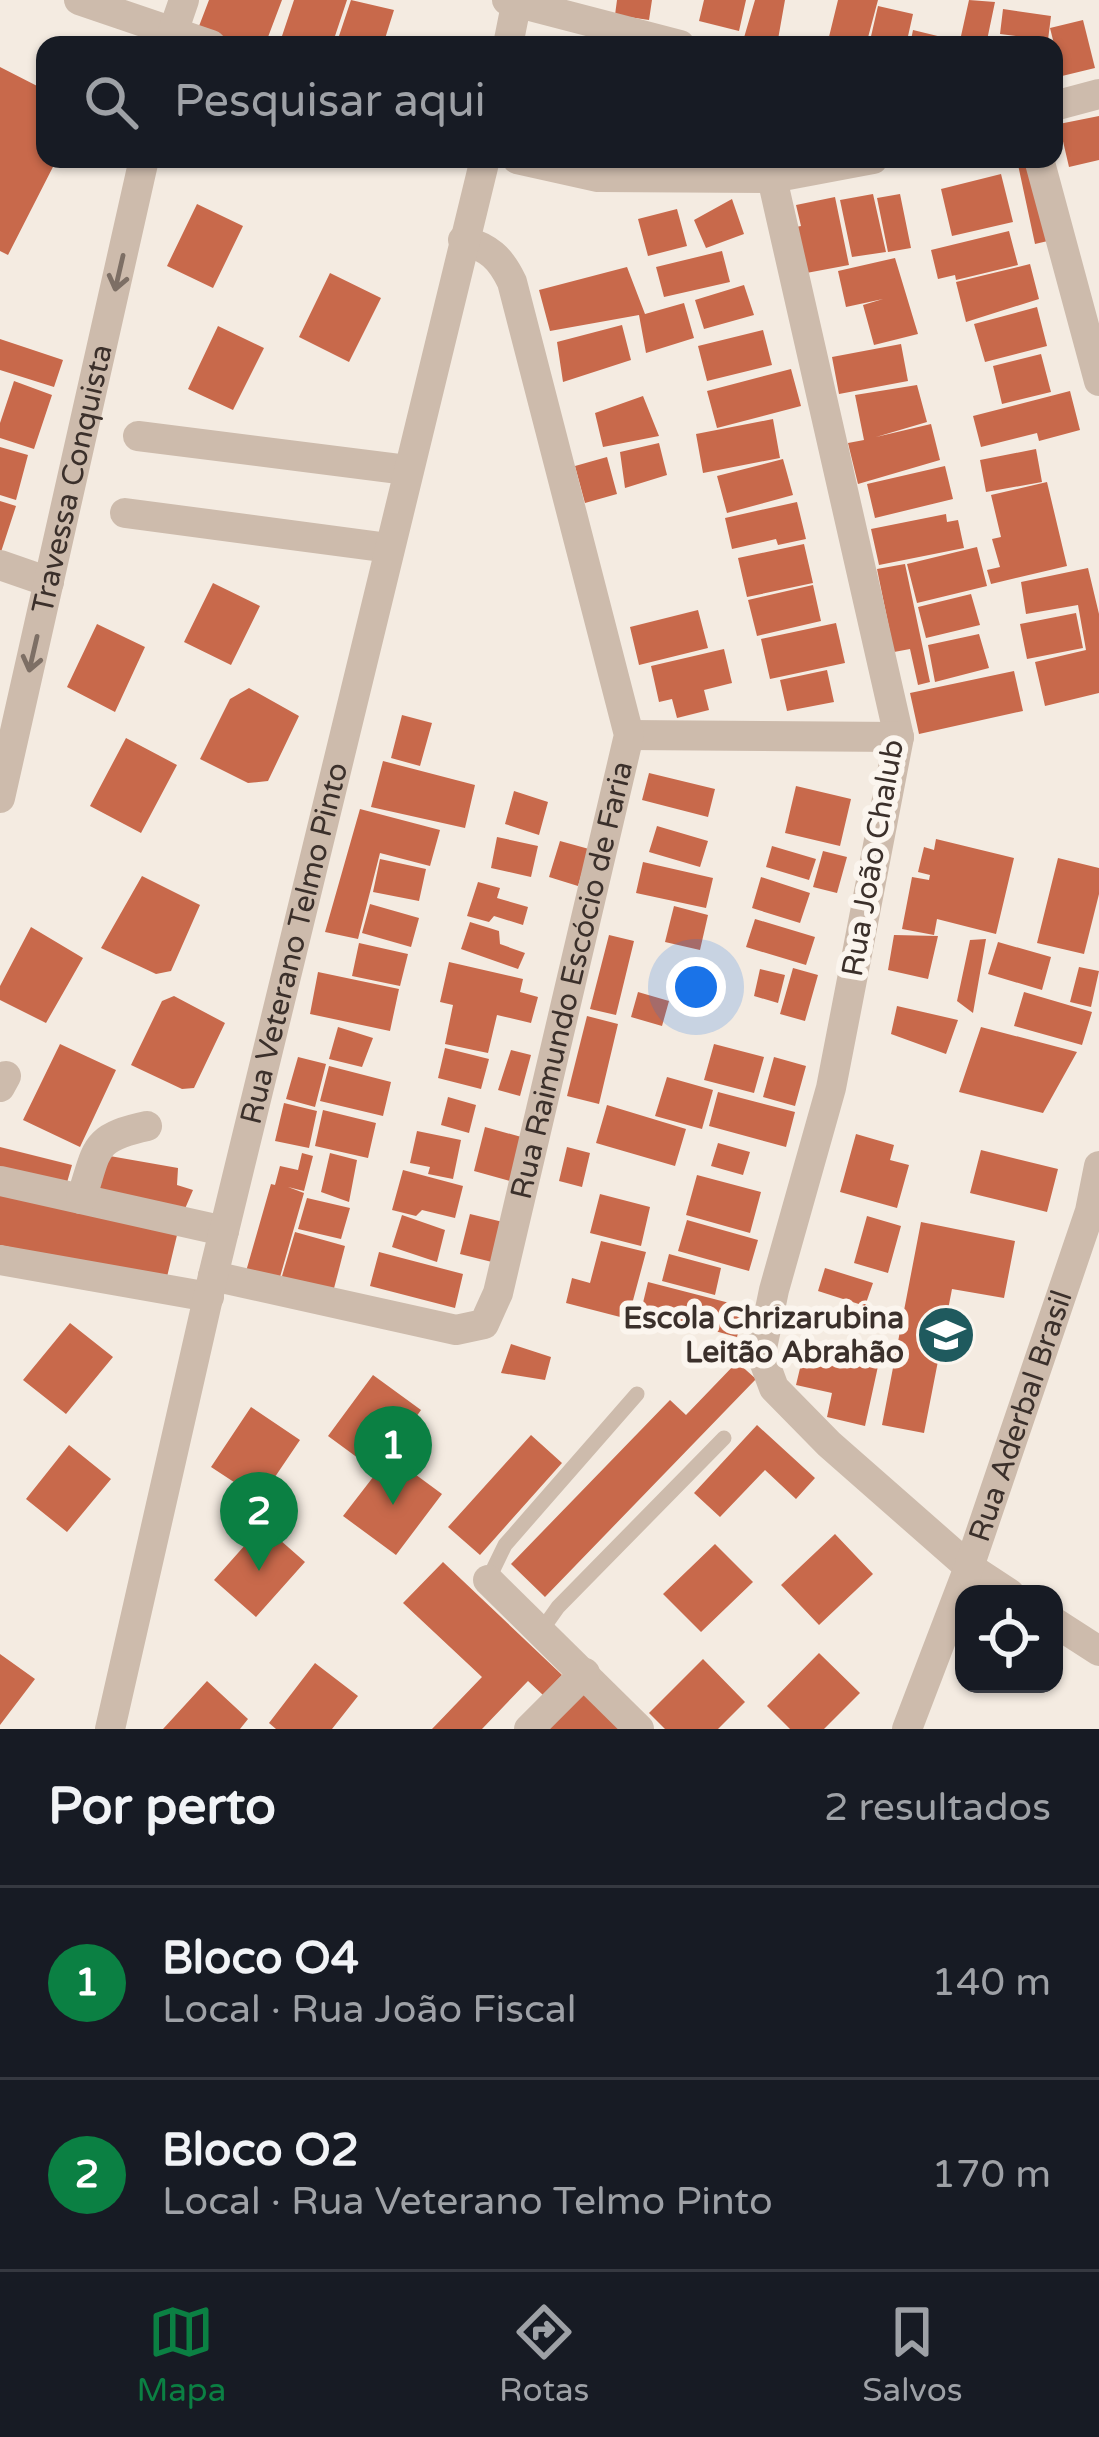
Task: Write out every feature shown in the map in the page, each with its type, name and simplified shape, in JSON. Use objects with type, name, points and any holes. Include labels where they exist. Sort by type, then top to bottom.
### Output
[{"type":"street","points":[[80,0],[167,36]]},
{"type":"street","points":[[173,36],[184,0]]},
{"type":"street","points":[[509,36],[514,1],[646,36]]},
{"type":"street","points":[[1063,104],[1099,94]]},
{"type":"street","name":"Travessa Conquista","points":[[0,798],[143,168]]},
{"type":"street","name":"Rua Veterano Telmo Pinto","points":[[110,1729],[224,1231],[482,168]]},
{"type":"street","points":[[558,168],[598,177],[772,178],[825,168]]},
{"type":"street","points":[[1041,168],[1099,381]]},
{"type":"street","name":"Rua João Chalub","points":[[772,178],[899,737],[831,1088],[773,1291],[761,1353],[774,1388],[829,1444],[969,1567],[996,1585]]},
{"type":"street","name":"Rua Raimundo Escócio de Faria","points":[[211,1287],[456,1330],[484,1324],[498,1293],[629,735],[512,282],[501,259],[463,240]]},
{"type":"street","points":[[138,436],[407,470]]},
{"type":"street","points":[[125,513],[389,548]]},
{"type":"street","points":[[0,565],[49,582]]},
{"type":"street","points":[[629,735],[899,737]]},
{"type":"street","points":[[80,1199],[102,1142],[111,1133],[147,1126]]},
{"type":"street","name":"Rua Aderbal Brasil","points":[[907,1729],[969,1567],[1090,1211],[1099,1166]]},
{"type":"street","points":[[0,1181],[224,1231]]},
{"type":"street","points":[[0,1260],[211,1287]]},
{"type":"street","points":[[488,1580],[639,1729]]},
{"type":"street","points":[[1063,1628],[1099,1651]]},
{"type":"street","points":[[529,1729],[585,1673]]},
{"type":"lane","points":[[488,1580],[505,1545],[638,1394]]},
{"type":"lane","points":[[541,1631],[558,1607],[724,1438]]},
{"type":"building","points":[[209,0],[282,0],[268,36],[196,34]]},
{"type":"building","points":[[294,0],[347,0],[335,36],[282,36]]},
{"type":"building","points":[[351,0],[394,10],[386,36],[339,36]]},
{"type":"building","points":[[617,0],[652,0],[649,20],[615,15]]},
{"type":"building","points":[[704,0],[746,0],[739,31],[699,21]]},
{"type":"building","points":[[755,0],[785,0],[779,36],[744,36]]},
{"type":"building","points":[[838,0],[878,0],[868,36],[829,36]]},
{"type":"building","points":[[969,0],[995,2],[988,36],[961,36]]},
{"type":"building","points":[[878,6],[913,14],[908,36],[871,36]]},
{"type":"building","points":[[1003,9],[1051,16],[1048,36],[1000,34]]},
{"type":"building","points":[[1083,20],[1095,68],[1063,76],[1063,36],[1052,36],[1050,28]]},
{"type":"building","points":[[0,67],[36,85],[36,168],[52,168],[8,255],[0,251]]},
{"type":"building","points":[[1099,116],[1099,160],[1069,167],[1063,123]]},
{"type":"building","points":[[1019,168],[1036,168],[1052,240],[1035,244]]},
{"type":"building","points":[[1001,174],[1013,222],[952,236],[941,189]]},
{"type":"building","points":[[873,194],[886,252],[852,257],[840,200]]},
{"type":"building","points":[[900,194],[911,248],[888,252],[877,198]]},
{"type":"building","points":[[835,197],[849,265],[801,274],[791,228],[801,226],[796,205]]},
{"type":"building","points":[[732,199],[744,234],[706,248],[694,220]]},
{"type":"building","points":[[197,204],[243,226],[213,288],[167,266]]},
{"type":"building","points":[[677,209],[687,246],[648,256],[638,219]]},
{"type":"building","points":[[1009,231],[1018,265],[956,280],[955,275],[938,279],[931,250]]},
{"type":"building","points":[[722,251],[730,282],[664,297],[656,267]]},
{"type":"building","points":[[895,258],[918,334],[874,345],[863,305],[883,299],[846,307],[838,271]]},
{"type":"building","points":[[1030,264],[1039,299],[966,322],[956,282]]},
{"type":"building","points":[[627,267],[645,314],[684,303],[694,338],[646,353],[639,315],[550,331],[539,290]]},
{"type":"building","points":[[330,273],[381,298],[349,362],[299,337]]},
{"type":"building","points":[[744,285],[754,315],[704,329],[695,300]]},
{"type":"building","points":[[1037,307],[1047,346],[985,362],[974,324]]},
{"type":"building","points":[[622,325],[631,360],[563,382],[557,342]]},
{"type":"building","points":[[218,326],[264,348],[233,410],[188,389]]},
{"type":"building","points":[[763,330],[772,365],[707,381],[698,346]]},
{"type":"building","points":[[0,339],[63,360],[54,387],[0,370]]},
{"type":"building","points":[[901,344],[908,381],[839,394],[832,357]]},
{"type":"building","points":[[1041,354],[1051,392],[1002,404],[993,366]]},
{"type":"building","points":[[791,369],[801,406],[717,428],[707,391]]},
{"type":"building","points":[[14,381],[52,395],[34,449],[0,438]]},
{"type":"building","points":[[917,385],[927,422],[876,437],[931,424],[940,460],[858,484],[848,443],[864,440],[855,395]]},
{"type":"building","points":[[1070,391],[1080,430],[1039,441],[1037,433],[981,447],[973,416]]},
{"type":"building","points":[[643,396],[659,436],[603,447],[595,413]]},
{"type":"building","points":[[773,419],[780,458],[703,473],[696,434]]},
{"type":"building","points":[[659,443],[667,475],[625,488],[620,452]]},
{"type":"building","points":[[0,447],[28,455],[16,500],[0,495]]},
{"type":"building","points":[[1036,449],[1042,482],[986,492],[980,460]]},
{"type":"building","points":[[607,457],[617,494],[585,503],[575,466]]},
{"type":"building","points":[[783,459],[793,495],[727,513],[717,476]]},
{"type":"building","points":[[945,466],[953,499],[875,518],[867,484]]},
{"type":"building","points":[[1047,482],[1067,566],[991,584],[987,570],[1000,567],[992,539],[1001,537],[991,495]]},
{"type":"building","points":[[0,501],[16,506],[1,552],[0,552]]},
{"type":"building","points":[[797,502],[806,539],[778,545],[776,539],[732,549],[725,518]]},
{"type":"building","points":[[946,514],[947,522],[958,520],[964,548],[879,565],[871,529]]},
{"type":"building","points":[[804,544],[813,583],[747,597],[738,558]]},
{"type":"building","points":[[977,547],[987,586],[917,603],[907,564]]},
{"type":"building","points":[[905,564],[930,682],[918,685],[910,649],[894,652],[877,569]]},
{"type":"building","points":[[1088,568],[1099,614],[1099,693],[1045,706],[1035,662],[1086,650],[1078,605],[1026,614],[1021,582]]},
{"type":"building","points":[[213,583],[260,606],[231,665],[184,642]]},
{"type":"building","points":[[813,585],[821,621],[757,636],[748,600]]},
{"type":"building","points":[[971,594],[980,625],[926,638],[918,607]]},
{"type":"building","points":[[698,610],[708,648],[639,665],[630,627]]},
{"type":"building","points":[[1076,613],[1083,648],[1027,659],[1020,624]]},
{"type":"building","points":[[836,623],[845,663],[770,679],[761,639]]},
{"type":"building","points":[[97,624],[145,647],[115,712],[67,687]]},
{"type":"building","points":[[979,634],[989,668],[935,682],[928,645]]},
{"type":"building","points":[[724,649],[732,683],[704,690],[709,710],[677,718],[672,699],[659,702],[651,666]]},
{"type":"building","points":[[827,670],[834,702],[787,711],[780,680]]},
{"type":"building","points":[[1014,671],[1023,711],[919,734],[910,693]]},
{"type":"building","points":[[249,688],[299,716],[268,781],[248,783],[200,759],[230,699]]},
{"type":"building","points":[[402,715],[432,723],[420,766],[391,758]]},
{"type":"building","points":[[126,738],[177,765],[141,833],[90,806]]},
{"type":"building","points":[[383,761],[475,785],[465,828],[371,807]]},
{"type":"building","points":[[649,773],[715,789],[708,817],[642,800]]},
{"type":"building","points":[[796,786],[851,799],[840,846],[785,833]]},
{"type":"building","points":[[514,791],[548,802],[539,835],[505,824]]},
{"type":"building","points":[[360,809],[440,830],[430,866],[380,853],[358,939],[325,932]]},
{"type":"building","points":[[657,826],[708,841],[700,867],[649,852]]},
{"type":"building","points":[[497,837],[538,846],[531,877],[491,868]]},
{"type":"building","points":[[936,839],[1014,858],[996,934],[937,919],[934,935],[902,929],[912,877],[929,880],[930,875],[918,872],[924,847],[934,850]]},
{"type":"building","points":[[560,841],[589,849],[578,886],[549,877]]},
{"type":"building","points":[[772,846],[816,859],[809,880],[766,867]]},
{"type":"building","points":[[823,851],[847,857],[837,893],[813,887]]},
{"type":"building","points":[[1058,858],[1099,868],[1099,894],[1084,954],[1037,943]]},
{"type":"building","points":[[380,859],[426,869],[419,901],[373,892]]},
{"type":"building","points":[[643,862],[713,878],[706,908],[636,893]]},
{"type":"building","points":[[142,876],[200,905],[171,971],[156,974],[101,948]]},
{"type":"building","points":[[761,877],[810,893],[800,923],[752,908]]},
{"type":"building","points":[[478,882],[500,888],[497,898],[528,907],[523,925],[494,916],[489,922],[467,916]]},
{"type":"building","points":[[370,904],[419,918],[411,947],[362,933]]},
{"type":"building","points":[[674,906],[708,915],[700,950],[665,942]]},
{"type":"building","points":[[755,919],[815,937],[806,965],[746,947]]},
{"type":"building","points":[[470,922],[499,931],[500,944],[525,953],[518,969],[461,949]]},
{"type":"building","points":[[31,927],[83,958],[46,1023],[0,1000],[0,986]]},
{"type":"building","points":[[609,935],[634,941],[616,1015],[590,1009]]},
{"type":"building","points":[[894,935],[938,936],[928,979],[888,970]]},
{"type":"building","points":[[986,939],[973,1013],[957,1001],[970,940]]},
{"type":"building","points":[[998,942],[1051,957],[1042,990],[988,974]]},
{"type":"building","points":[[359,943],[408,954],[400,986],[352,976]]},
{"type":"building","points":[[449,962],[523,979],[520,992],[538,997],[531,1023],[497,1015],[488,1053],[445,1044],[453,1005],[440,1002]]},
{"type":"building","points":[[1079,967],[1099,971],[1091,1007],[1070,1002]]},
{"type":"building","points":[[793,968],[818,975],[805,1021],[780,1014]]},
{"type":"building","points":[[760,969],[785,975],[778,1003],[754,996]]},
{"type":"building","points":[[318,972],[399,989],[390,1031],[310,1014]]},
{"type":"building","points":[[638,992],[669,1001],[662,1026],[631,1017]]},
{"type":"building","points":[[1024,992],[1092,1012],[1082,1045],[1014,1026]]},
{"type":"building","points":[[174,996],[225,1023],[194,1088],[182,1089],[131,1065],[162,1001]]},
{"type":"building","points":[[897,1006],[958,1020],[946,1054],[891,1034]]},
{"type":"building","points":[[587,1016],[618,1024],[599,1104],[567,1096]]},
{"type":"building","points":[[338,1027],[373,1038],[362,1067],[329,1059]]},
{"type":"building","points":[[981,1027],[1077,1052],[1043,1113],[959,1092]]},
{"type":"building","points":[[60,1044],[116,1070],[80,1147],[23,1120]]},
{"type":"building","points":[[714,1044],[764,1057],[754,1093],[704,1080]]},
{"type":"building","points":[[445,1048],[489,1059],[481,1089],[438,1078]]},
{"type":"building","points":[[511,1050],[531,1055],[520,1096],[498,1090]]},
{"type":"building","points":[[298,1057],[326,1064],[315,1107],[286,1099]]},
{"type":"building","points":[[774,1057],[806,1066],[795,1106],[763,1097]]},
{"type":"building","points":[[329,1066],[391,1082],[383,1116],[320,1101]]},
{"type":"building","points":[[667,1077],[713,1090],[702,1129],[655,1116]]},
{"type":"building","points":[[718,1092],[795,1112],[786,1147],[709,1126]]},
{"type":"building","points":[[448,1097],[476,1105],[469,1133],[441,1125]]},
{"type":"building","points":[[284,1103],[317,1111],[309,1148],[275,1141]]},
{"type":"building","points":[[607,1105],[686,1129],[675,1166],[596,1143]]},
{"type":"building","points":[[323,1110],[376,1123],[368,1158],[315,1146]]},
{"type":"building","points":[[485,1127],[525,1138],[514,1182],[474,1171]]},
{"type":"building","points":[[417,1131],[461,1140],[453,1179],[428,1174],[430,1167],[410,1163]]},
{"type":"building","points":[[856,1134],[894,1145],[890,1160],[909,1165],[897,1208],[840,1192]]},
{"type":"building","points":[[718,1143],[750,1152],[743,1175],[711,1166]]},
{"type":"building","points":[[0,1147],[72,1165],[66,1186],[0,1168]]},
{"type":"building","points":[[567,1147],[590,1153],[582,1187],[559,1181]]},
{"type":"building","points":[[981,1150],[1058,1169],[1047,1212],[970,1193]]},
{"type":"building","points":[[302,1153],[313,1156],[304,1191],[288,1187],[304,1193],[278,1284],[245,1275],[271,1184],[275,1185],[280,1166],[298,1170]]},
{"type":"building","points":[[330,1153],[357,1160],[349,1202],[321,1192]]},
{"type":"building","points":[[104,1155],[178,1168],[177,1185],[193,1190],[184,1211],[92,1194]]},
{"type":"building","points":[[403,1170],[463,1186],[455,1218],[422,1210],[416,1216],[392,1210]]},
{"type":"building","points":[[697,1175],[761,1192],[750,1233],[686,1215]]},
{"type":"building","points":[[0,1191],[178,1231],[166,1281],[0,1245]]},
{"type":"building","points":[[600,1194],[650,1207],[641,1246],[590,1233]]},
{"type":"building","points":[[307,1198],[350,1208],[341,1239],[298,1229]]},
{"type":"building","points":[[470,1214],[507,1223],[496,1263],[460,1254]]},
{"type":"building","points":[[402,1215],[445,1230],[437,1262],[392,1247]]},
{"type":"building","points":[[867,1216],[901,1226],[888,1273],[854,1263]]},
{"type":"building","points":[[687,1220],[758,1240],[749,1271],[678,1251]]},
{"type":"building","points":[[921,1222],[1015,1241],[1004,1298],[952,1289],[924,1433],[882,1425]]},
{"type":"building","points":[[295,1232],[345,1246],[332,1296],[280,1283]]},
{"type":"building","points":[[601,1241],[646,1252],[628,1319],[566,1303],[572,1278],[590,1283]]},
{"type":"building","points":[[379,1252],[463,1274],[455,1308],[370,1286]]},
{"type":"building","points":[[669,1254],[721,1268],[715,1295],[662,1281]]},
{"type":"building","points":[[825,1268],[873,1283],[865,1306],[818,1291]]},
{"type":"building","points":[[648,1282],[745,1307],[737,1337],[641,1311]]},
{"type":"building","points":[[70,1323],[113,1357],[66,1414],[23,1380]]},
{"type":"building","points":[[807,1339],[880,1357],[865,1426],[827,1417],[832,1393],[796,1385]]},
{"type":"building","points":[[511,1344],[551,1357],[545,1380],[501,1373]]},
{"type":"building","points":[[737,1362],[756,1379],[545,1597],[511,1564],[670,1400],[686,1415]]},
{"type":"building","points":[[373,1375],[421,1410],[389,1455],[442,1494],[396,1555],[343,1516],[377,1472],[328,1436]]},
{"type":"building","points":[[251,1407],[300,1440],[260,1499],[211,1467]]},
{"type":"building","points":[[757,1425],[815,1478],[796,1499],[765,1470],[720,1517],[694,1493]]},
{"type":"building","points":[[531,1435],[562,1463],[480,1555],[448,1527]]},
{"type":"building","points":[[69,1445],[111,1479],[67,1532],[26,1499]]},
{"type":"building","points":[[263,1525],[305,1562],[256,1617],[214,1580]]},
{"type":"building","points":[[835,1534],[873,1574],[819,1625],[781,1585]]},
{"type":"building","points":[[715,1544],[753,1582],[701,1632],[663,1594]]},
{"type":"building","points":[[443,1562],[562,1675],[543,1695],[528,1681],[482,1729],[432,1729],[482,1677],[403,1603]]},
{"type":"building","points":[[819,1653],[860,1693],[824,1729],[790,1729],[767,1706]]},
{"type":"building","points":[[0,1654],[35,1679],[0,1725]]},
{"type":"building","points":[[703,1659],[745,1702],[718,1729],[665,1729],[649,1713]]},
{"type":"building","points":[[315,1663],[358,1696],[332,1729],[276,1729],[269,1723]]},
{"type":"building","points":[[207,1681],[248,1719],[240,1729],[163,1729]]},
{"type":"building","points":[[579,1690],[622,1729],[543,1729]]},
{"type":"place","name":"Escola Chrizarubina Leitão Abrahão","points":[[946,1335]]},
{"type":"place","name":"Bloco O4","points":[[393,1505]]},
{"type":"place","name":"Bloco O2","points":[[259,1571]]}]
